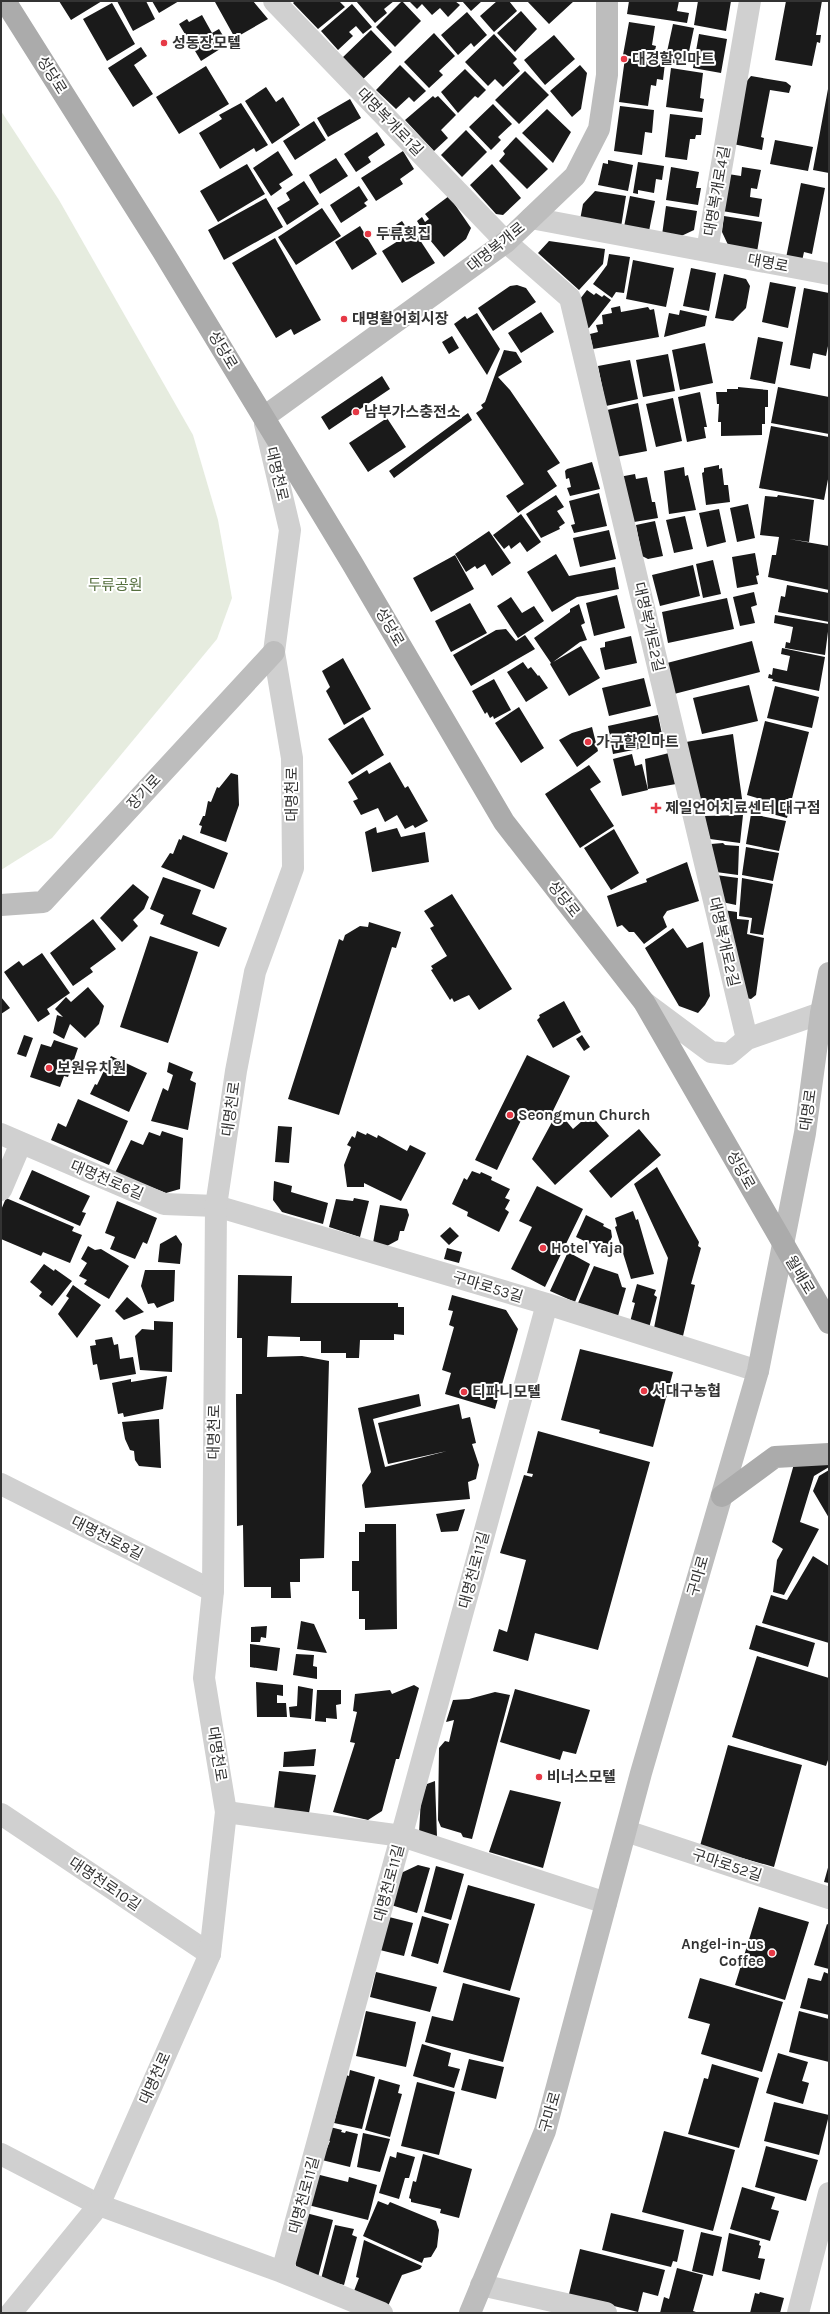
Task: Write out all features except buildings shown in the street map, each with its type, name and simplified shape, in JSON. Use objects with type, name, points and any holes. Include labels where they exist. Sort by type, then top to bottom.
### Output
[{"type":"main road","name":"성당로","points":[[5,1],[162,250],[264,417],[504,822],[644,1002],[734,1156],[783,1246]]},
{"type":"main road","name":"대명복개로","points":[[264,417],[506,242],[575,176],[599,130],[607,75],[603,5]]},
{"type":"main road","name":"장기로","points":[[1,905],[43,902],[274,652]]},
{"type":"main road","name":"대명로","points":[[783,1246],[805,1133],[821,1013],[829,973]]},
{"type":"main road","name":"월배로","points":[[783,1246],[829,1324]]},
{"type":"main road","name":"구마로","points":[[470,2313],[545,2132],[626,1831],[758,1371],[783,1246]]},
{"type":"main road","points":[[722,1496],[775,1457],[829,1454]]},
{"type":"street","name":"대명복개로1길","points":[[274,1],[506,242]]},
{"type":"street","name":"대명복개로4길","points":[[531,218],[707,251],[750,1]]},
{"type":"street","name":"대명복개로2길","points":[[506,242],[570,298],[747,1039]]},
{"type":"street","name":"대명로","points":[[707,251],[829,274]]},
{"type":"street","name":"대명천로","points":[[11,2313],[99,2204],[210,1954],[226,1812],[204,1678],[213,1591],[216,1206],[236,1071],[255,972],[293,868],[292,758],[274,652],[290,530],[264,417]]},
{"type":"street","points":[[644,1002],[711,1052],[729,1054],[747,1039],[821,1013]]},
{"type":"street","name":"대명천로6길","points":[[1,1134],[164,1204],[216,1206]]},
{"type":"street","points":[[1,1190],[21,1143]]},
{"type":"street","name":"구마로53길","points":[[216,1206],[547,1304],[758,1371]]},
{"type":"street","name":"대명천로11길","points":[[282,2272],[547,1304]]},
{"type":"street","name":"대명천로8길","points":[[1,1484],[213,1591]]},
{"type":"street","points":[[226,1812],[402,1836],[606,1904]]},
{"type":"street","name":"대명천로10길","points":[[1,1814],[210,1954]]},
{"type":"street","name":"구마로52길","points":[[626,1831],[829,1898]]},
{"type":"street","points":[[1,2154],[99,2204],[282,2272],[382,2313]]},
{"type":"street","points":[[798,2313],[829,2193]]},
{"type":"street","points":[[481,2285],[606,2313]]},
{"type":"green space","name":"두류공원","points":[[1,111],[59,200],[193,435],[218,520],[232,598],[217,639],[52,838],[1,870]]},
{"type":"place","name":"성동장모텔","points":[[164,43]]},
{"type":"place","name":"대경할인마트","points":[[624,59]]},
{"type":"place","name":"두류횟집","points":[[368,234]]},
{"type":"place","name":"대명활어회시장","points":[[344,319]]},
{"type":"place","name":"남부가스충전소","points":[[356,412]]},
{"type":"place","name":"가구할인마트","points":[[588,742]]},
{"type":"place","name":"제일언어치료센터 대구점","points":[[656,808]]},
{"type":"place","name":"보원유치원","points":[[49,1068]]},
{"type":"place","name":"Seongmun Church","points":[[510,1115]]},
{"type":"place","name":"Hotel Yaja","points":[[543,1248]]},
{"type":"place","name":"서대구농협","points":[[644,1391]]},
{"type":"place","name":"티파니모텔","points":[[464,1392]]},
{"type":"place","name":"비너스모텔","points":[[539,1777]]},
{"type":"place","name":"Angel-in-us Coffee","points":[[772,1953]]}]
